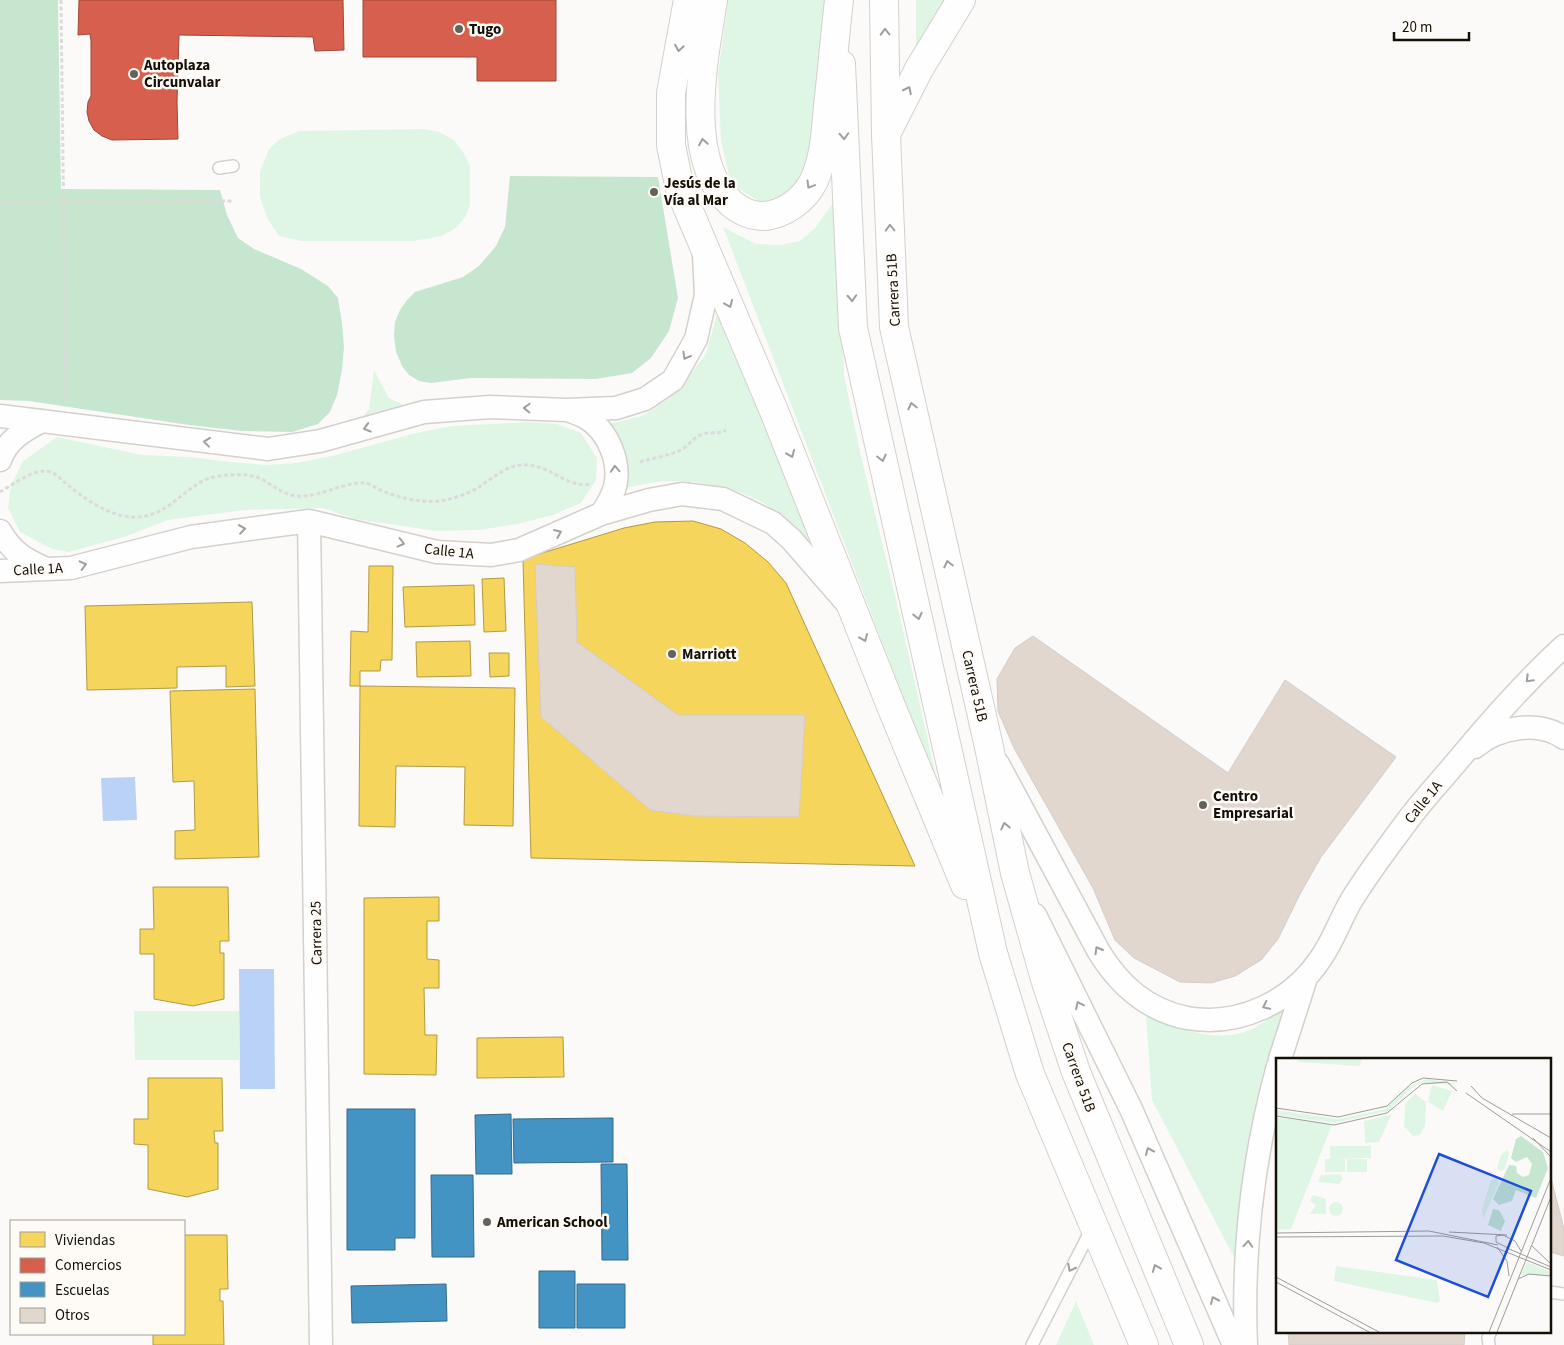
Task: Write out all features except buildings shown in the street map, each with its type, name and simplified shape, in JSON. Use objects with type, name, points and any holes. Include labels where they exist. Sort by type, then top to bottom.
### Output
[{"type":"main road","points":[[688,0],[671,93],[671,145],[680,190],[774,411],[893,711],[993,953]]},
{"type":"main road","points":[[713,0],[701,92],[701,124],[706,158],[712,174],[726,198],[745,212],[755,216],[767,216],[779,213],[792,206],[811,187],[817,174],[826,126],[839,0]]},
{"type":"main road","points":[[839,0],[853,328],[993,953],[1030,1074],[1144,1345]]},
{"type":"main road","name":"Carrera 51B","points":[[884,0],[886,134],[894,327],[989,747],[1015,873],[1045,979],[1076,1072],[1189,1345]]},
{"type":"main road","points":[[886,134],[919,69],[961,0]]},
{"type":"street","points":[[0,416],[268,449],[320,442],[424,412],[490,407],[567,410],[616,408],[645,398],[673,380],[696,339],[706,295],[703,242]]},
{"type":"street","points":[[567,410],[586,418],[602,432],[613,449],[616,470],[615,486],[610,501],[601,514]]},
{"type":"street","points":[[0,460],[4,450],[22,431],[42,421]]},
{"type":"street","name":"Calle 1A","points":[[0,571],[71,568],[191,537],[310,521],[437,552],[491,555],[519,550],[601,514],[649,500],[682,494],[723,499],[773,523],[791,538],[853,610]]},
{"type":"street","name":"Carrera 25","points":[[310,521],[321,1345]]},
{"type":"street","points":[[0,531],[6,542],[23,558],[46,569]]},
{"type":"street","name":"Calle 1A","points":[[1306,978],[1322,957],[1351,901],[1408,819],[1502,707],[1526,681],[1564,646]]},
{"type":"street","points":[[1452,767],[1480,743],[1510,730],[1536,728],[1549,731],[1564,738]]},
{"type":"street","points":[[989,747],[1099,952],[1116,977],[1137,996],[1164,1011],[1180,1016],[1198,1020],[1216,1020],[1234,1018],[1259,1010],[1273,1003],[1306,978]]},
{"type":"street","points":[[1015,873],[1131,1109],[1234,1345]]},
{"type":"street","points":[[1280,1058],[1306,978]]},
{"type":"street","points":[[1246,1345],[1246,1265],[1253,1192],[1265,1119],[1276,1074]]},
{"type":"lane","points":[[219,168],[234,166]]},
{"type":"lane","points":[[1032,1345],[1094,1225]]},
{"type":"lane","points":[[1488,1345],[1491,1332]]},
{"type":"path","points":[[61,0],[67,424]]},
{"type":"path","points":[[0,203],[234,202]]},
{"type":"path","points":[[0,492],[33,474],[44,471],[55,474],[69,486],[102,508],[137,517],[154,514],[169,506],[201,482],[233,474],[252,476],[264,480],[278,490],[293,495],[310,495],[350,485],[367,483],[383,491],[424,501],[445,500],[468,493],[501,471],[529,464],[583,486],[602,482],[613,475],[616,470],[684,449],[691,441],[704,433],[717,434],[726,430]]},
{"type":"green space","points":[[0,0],[58,0],[61,189],[220,190],[227,215],[238,238],[254,249],[301,269],[328,286],[338,298],[344,347],[342,370],[337,395],[330,412],[318,424],[292,432],[242,431],[29,401],[0,400]]},
{"type":"green space","points":[[728,0],[825,0],[825,32],[814,124],[803,172],[789,196],[762,203],[739,189],[729,176],[721,141],[718,74]]},
{"type":"green space","points":[[916,0],[954,0],[916,50]]},
{"type":"green space","points":[[424,129],[439,132],[454,140],[470,166],[470,205],[466,216],[456,228],[442,236],[414,241],[301,241],[279,236],[267,218],[260,197],[260,172],[269,149],[280,139],[299,131]]},
{"type":"green space","points":[[510,176],[658,177],[678,298],[669,331],[651,358],[632,373],[596,379],[471,378],[431,383],[419,381],[409,375],[402,366],[396,352],[394,336],[395,322],[400,310],[415,292],[463,277],[479,266],[496,246],[505,227]]},
{"type":"green space","points":[[841,192],[844,376],[940,793],[723,227],[756,244],[780,245],[800,241],[815,228]]},
{"type":"green space","points":[[721,299],[818,548],[766,504],[727,488],[685,481],[671,481],[654,482],[625,488],[625,454],[623,447],[608,424],[642,416],[674,394],[706,354]]},
{"type":"green space","points":[[374,370],[389,398],[411,408],[360,421],[369,409]]},
{"type":"green space","points":[[527,422],[557,424],[581,433],[597,458],[596,480],[581,503],[553,515],[518,524],[479,530],[436,531],[355,519],[323,508],[244,510],[168,520],[124,537],[69,552],[52,549],[20,532],[8,508],[11,485],[23,461],[57,437],[142,455],[189,457],[266,465],[296,463],[332,456],[416,433],[452,426]]},
{"type":"green space","points":[[1291,1000],[1279,1058],[1276,1058],[1276,1073],[1237,1263],[1152,1100],[1146,1016],[1186,1030],[1213,1035],[1240,1033],[1254,1028]]},
{"type":"green space","points":[[134,1011],[239,1011],[239,1060],[135,1060]]},
{"type":"green space","points":[[1076,1301],[1094,1345],[1056,1345]]},
{"type":"water","points":[[135,777],[137,820],[103,821],[101,778]]},
{"type":"water","points":[[239,969],[274,969],[275,1089],[240,1089]]},
{"type":"place","name":"Tugo","points":[[459,29]]},
{"type":"place","name":"Autoplaza Circunvalar","points":[[134,74]]},
{"type":"place","name":"Jesús de la Vía al Mar","points":[[654,192]]},
{"type":"place","name":"Marriott","points":[[672,654]]},
{"type":"place","name":"Centro Empresarial","points":[[1203,805]]},
{"type":"place","name":"American School","points":[[487,1222]]}]
